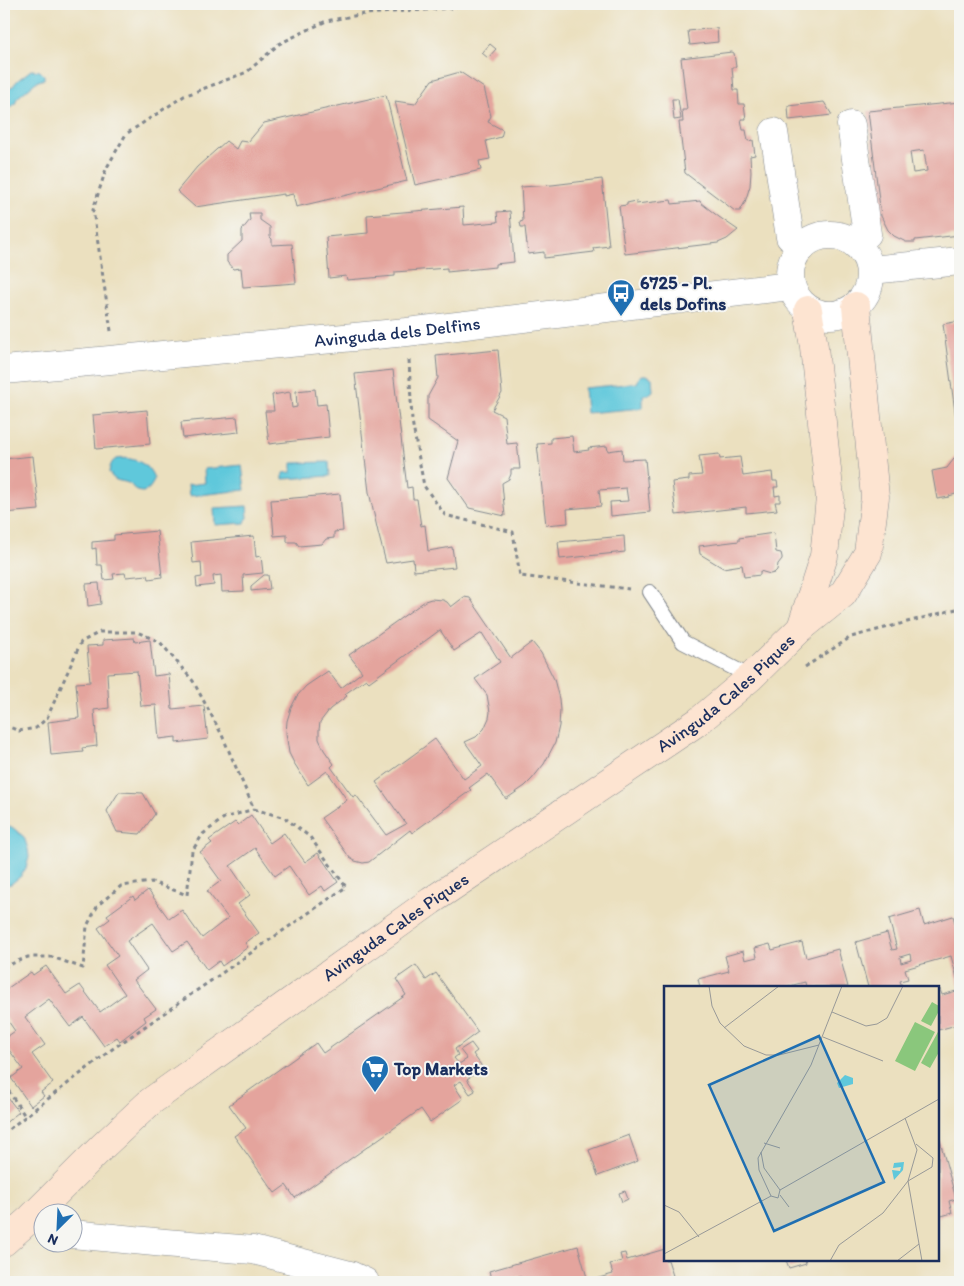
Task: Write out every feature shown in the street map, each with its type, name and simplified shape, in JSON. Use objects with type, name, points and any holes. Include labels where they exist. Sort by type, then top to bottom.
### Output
[{"type":"street","points":[[851,126],[867,234],[855,243]]},
{"type":"street","points":[[774,132],[790,237],[802,246]]},
{"type":"street","points":[[828,235],[843,237],[855,243],[865,255],[870,270],[870,286],[865,297],[846,313],[835,316],[820,315],[808,310],[798,300],[790,286],[789,274],[791,263],[798,250],[811,240],[828,235]]},
{"type":"street","points":[[870,270],[960,261]]},
{"type":"street","name":"Avinguda dels Delfins","points":[[4,370],[407,332],[790,286]]},
{"type":"street","name":"Avinguda Cales Piques","points":[[51,1204],[103,1146],[150,1102],[430,901],[699,722],[751,677],[801,628],[843,594],[868,553],[875,498],[856,306]]},
{"type":"street","name":"Avinguda Cales Piques","points":[[801,628],[824,556],[830,498],[814,347],[808,310]]},
{"type":"street","name":"Avinguda Cales Piques","points":[[4,1242],[32,1223]]},
{"type":"street","points":[[82,1236],[253,1250],[350,1275],[365,1282]]},
{"type":"lane","points":[[650,592],[683,642],[751,677]]},
{"type":"path","points":[[116,359],[93,210],[106,169],[126,134],[184,96],[247,72],[279,44],[326,20],[364,14],[452,8],[464,4]]},
{"type":"path","points":[[407,332],[412,421],[424,486],[445,515],[513,532],[520,576],[650,592]]},
{"type":"path","points":[[801,670],[851,638],[960,608]]},
{"type":"path","points":[[4,725],[18,731],[36,728],[47,718],[81,642],[100,632],[137,632],[160,642],[192,680],[222,735],[254,809]]},
{"type":"path","points":[[4,968],[28,957],[52,958],[83,968],[87,926],[98,905],[121,886],[152,882],[186,895],[192,851],[202,834],[224,818],[254,809],[285,818],[310,837],[346,887],[111,1050],[4,1133]]},
{"type":"path","points":[[4,1084],[26,1116]]},
{"type":"water","points":[[31,70],[40,71],[44,75],[44,79],[36,82],[17,98],[15,104],[11,107],[4,106],[4,94]]},
{"type":"water","points":[[640,376],[652,378],[653,391],[648,395],[643,395],[643,408],[586,413],[584,388],[637,383]]},
{"type":"water","points":[[116,459],[134,460],[144,465],[152,473],[154,479],[150,488],[139,492],[130,484],[118,481],[111,476],[109,472],[110,466]]},
{"type":"water","points":[[329,462],[330,476],[283,479],[283,473],[292,472],[292,463]]},
{"type":"water","points":[[242,465],[245,490],[189,496],[188,485],[205,483],[204,469]]},
{"type":"water","points":[[247,506],[248,518],[245,523],[215,525],[214,508]]},
{"type":"water","points":[[4,826],[12,827],[24,837],[29,857],[26,868],[21,876],[11,884],[4,885]]},
{"type":"building","points":[[717,28],[718,42],[690,45],[688,31]]},
{"type":"building","points":[[490,44],[496,49],[488,58],[482,53]]},
{"type":"building","points":[[734,53],[736,67],[732,67],[734,90],[738,90],[739,104],[744,104],[746,119],[741,119],[743,130],[746,130],[748,141],[753,140],[755,155],[750,156],[750,186],[740,211],[735,211],[685,173],[679,122],[683,122],[682,110],[687,110],[681,58]]},
{"type":"building","points":[[460,72],[484,88],[491,116],[488,122],[503,130],[501,137],[486,141],[490,159],[479,161],[481,170],[415,185],[395,101],[415,104],[432,80]]},
{"type":"building","points":[[386,95],[407,181],[296,207],[293,194],[284,196],[284,194],[195,207],[177,191],[197,167],[226,141],[236,149],[240,141],[248,142],[264,123]]},
{"type":"building","points":[[672,99],[678,99],[681,119],[674,120]]},
{"type":"building","points":[[824,102],[832,115],[789,120],[788,106]]},
{"type":"building","points":[[960,102],[960,235],[906,242],[894,236],[888,230],[881,216],[868,111]],"holes":[[[924,150],[927,171],[913,173],[910,152]]]},
{"type":"building","points":[[602,179],[609,246],[593,248],[594,252],[544,258],[544,252],[528,254],[525,227],[521,227],[520,222],[523,221],[521,187]]},
{"type":"building","points":[[671,200],[672,204],[700,201],[738,230],[727,239],[718,243],[625,254],[619,206],[636,201],[636,204]]},
{"type":"building","points":[[463,207],[464,225],[498,222],[497,212],[510,211],[514,262],[495,264],[495,267],[447,272],[447,268],[395,272],[395,276],[347,280],[346,276],[329,278],[326,237],[368,233],[367,215]]},
{"type":"building","points":[[249,213],[260,213],[260,220],[270,227],[272,245],[292,244],[296,283],[243,287],[241,268],[233,269],[227,262],[227,255],[242,241],[242,230],[250,220]]},
{"type":"building","points":[[960,321],[960,441],[959,441],[943,324]]},
{"type":"building","points":[[498,350],[502,393],[492,410],[504,416],[507,444],[517,443],[520,469],[511,469],[509,479],[502,483],[505,516],[469,508],[448,478],[458,441],[428,420],[428,396],[438,378],[436,356]]},
{"type":"building","points":[[393,370],[407,488],[412,487],[413,499],[417,499],[421,526],[425,525],[428,551],[452,547],[455,567],[414,571],[413,559],[386,563],[369,492],[355,374]]},
{"type":"building","points":[[315,389],[317,405],[326,404],[329,437],[269,444],[265,411],[274,411],[272,395],[290,392],[292,408],[297,407],[296,391]]},
{"type":"building","points":[[147,410],[150,444],[96,449],[93,415]]},
{"type":"building","points":[[237,417],[239,432],[183,438],[181,422]]},
{"type":"building","points":[[572,436],[574,452],[607,446],[608,451],[622,449],[623,460],[645,459],[650,512],[611,516],[610,502],[628,501],[626,488],[599,490],[601,506],[567,509],[568,523],[546,525],[537,444],[551,443],[551,438]]},
{"type":"building","points":[[960,451],[959,493],[937,499],[932,471],[947,468]]},
{"type":"building","points":[[719,454],[720,459],[740,457],[743,476],[772,472],[773,481],[777,481],[778,487],[774,487],[775,496],[780,495],[780,502],[775,502],[777,510],[746,513],[746,507],[676,515],[672,482],[689,480],[689,476],[702,475],[699,456]]},
{"type":"building","points":[[33,456],[39,510],[4,513],[4,459]]},
{"type":"building","points":[[340,494],[343,531],[334,532],[334,538],[326,539],[322,544],[299,546],[296,542],[287,542],[287,535],[274,536],[271,500]]},
{"type":"building","points":[[157,531],[162,577],[149,579],[148,575],[126,577],[125,573],[113,574],[114,579],[104,580],[102,565],[97,565],[96,548],[92,549],[92,542],[114,540],[114,535]]},
{"type":"building","points":[[774,533],[776,552],[781,553],[782,559],[774,573],[770,574],[760,571],[760,575],[744,577],[742,565],[723,568],[700,554],[699,546],[739,541],[739,538]]},
{"type":"building","points":[[254,536],[256,557],[261,556],[263,573],[243,575],[244,591],[222,592],[221,575],[213,576],[214,585],[197,587],[196,578],[202,577],[201,562],[193,563],[191,542]]},
{"type":"building","points":[[624,536],[625,552],[560,559],[558,542]]},
{"type":"building","points":[[264,575],[268,575],[270,589],[251,591],[251,586]]},
{"type":"building","points":[[99,583],[101,604],[88,606],[86,584]]},
{"type":"building","points":[[464,597],[470,598],[511,658],[532,642],[541,653],[554,679],[559,699],[559,726],[555,743],[544,764],[532,779],[506,799],[488,774],[469,788],[471,790],[412,833],[410,830],[369,862],[355,861],[350,858],[321,818],[347,800],[327,771],[308,785],[289,753],[286,733],[291,708],[297,696],[306,686],[328,671],[341,688],[362,672],[349,655],[425,601],[431,599],[443,600],[451,607]],"holes":[[[440,630],[454,651],[482,633],[500,662],[475,679],[487,695],[490,712],[484,729],[476,737],[465,742],[482,766],[464,779],[435,739],[376,782],[406,824],[386,835],[356,795],[353,797],[331,767],[334,764],[319,739],[320,722],[330,709],[347,696],[345,694],[366,679],[369,682]]]},
{"type":"building","points":[[134,638],[135,642],[150,640],[154,676],[169,674],[172,709],[204,706],[208,739],[176,743],[176,737],[159,739],[156,705],[141,706],[137,671],[107,673],[109,708],[94,710],[97,746],[82,748],[83,752],[51,755],[48,722],[79,718],[76,683],[90,682],[87,646],[103,645],[103,640]]},
{"type":"building","points":[[5,743],[7,759],[4,759]]},
{"type":"building","points":[[119,792],[143,793],[155,814],[140,834],[117,832],[107,811]]},
{"type":"building","points":[[251,815],[270,843],[284,833],[305,862],[318,853],[338,882],[325,891],[322,886],[309,895],[289,866],[275,876],[255,848],[230,866],[250,895],[238,904],[259,933],[245,943],[248,947],[222,966],[219,961],[207,970],[187,942],[173,951],[153,923],[127,941],[147,970],[134,980],[156,1009],[144,1017],[146,1021],[120,1041],[117,1037],[104,1046],[83,1017],[70,1027],[49,999],[25,1017],[45,1045],[32,1054],[53,1083],[41,1092],[44,1096],[31,1106],[11,1078],[23,1069],[4,1043],[4,1039],[15,1031],[4,1015],[4,996],[7,994],[5,990],[31,972],[33,975],[46,966],[66,994],[80,985],[100,1012],[125,994],[105,965],[118,956],[98,928],[110,919],[107,915],[133,896],[135,900],[148,890],[169,919],[182,910],[202,938],[228,918],[207,891],[221,881],[200,852],[212,843],[209,840],[235,822],[238,825]]},
{"type":"building","points":[[920,910],[924,925],[953,916],[957,930],[960,929],[960,989],[951,956],[905,969],[908,979],[900,981],[902,986],[868,986],[856,942],[887,933],[892,950],[897,949],[889,919]],"holes":[[[910,954],[911,960],[901,963],[900,957]]]},
{"type":"building","points":[[802,942],[806,958],[838,949],[848,986],[806,986],[805,982],[789,986],[700,986],[698,979],[729,971],[725,956],[743,951],[745,960],[757,957],[755,948],[770,944],[772,950]]},
{"type":"building","points":[[416,965],[426,980],[436,973],[478,1032],[455,1049],[458,1055],[454,1058],[459,1064],[467,1059],[460,1050],[471,1043],[477,1051],[473,1054],[483,1068],[467,1079],[475,1091],[470,1094],[461,1081],[454,1085],[463,1099],[430,1122],[421,1109],[295,1198],[286,1185],[275,1193],[234,1136],[246,1128],[229,1105],[316,1043],[323,1053],[406,995],[396,979]]},
{"type":"building","points":[[939,990],[942,995],[960,990],[960,1024],[939,1030]]},
{"type":"building","points":[[4,1093],[19,1112],[4,1124]]},
{"type":"building","points":[[629,1135],[638,1161],[598,1176],[589,1150]]},
{"type":"building","points":[[939,1138],[956,1199],[949,1201],[952,1213],[939,1217]]},
{"type":"building","points":[[625,1191],[628,1199],[622,1202],[619,1193]]},
{"type":"building","points":[[578,1246],[588,1281],[613,1274],[610,1264],[622,1261],[620,1254],[625,1253],[627,1260],[664,1249],[664,1261],[668,1261],[675,1282],[517,1282],[516,1279],[520,1276],[492,1282],[489,1271]]},
{"type":"building","points":[[786,1261],[805,1261],[806,1263],[789,1268]]},
{"type":"place","name":"6725 - Pl. dels Dofins","points":[[621,317]]},
{"type":"place","name":"Top Markets","points":[[375,1093]]}]
